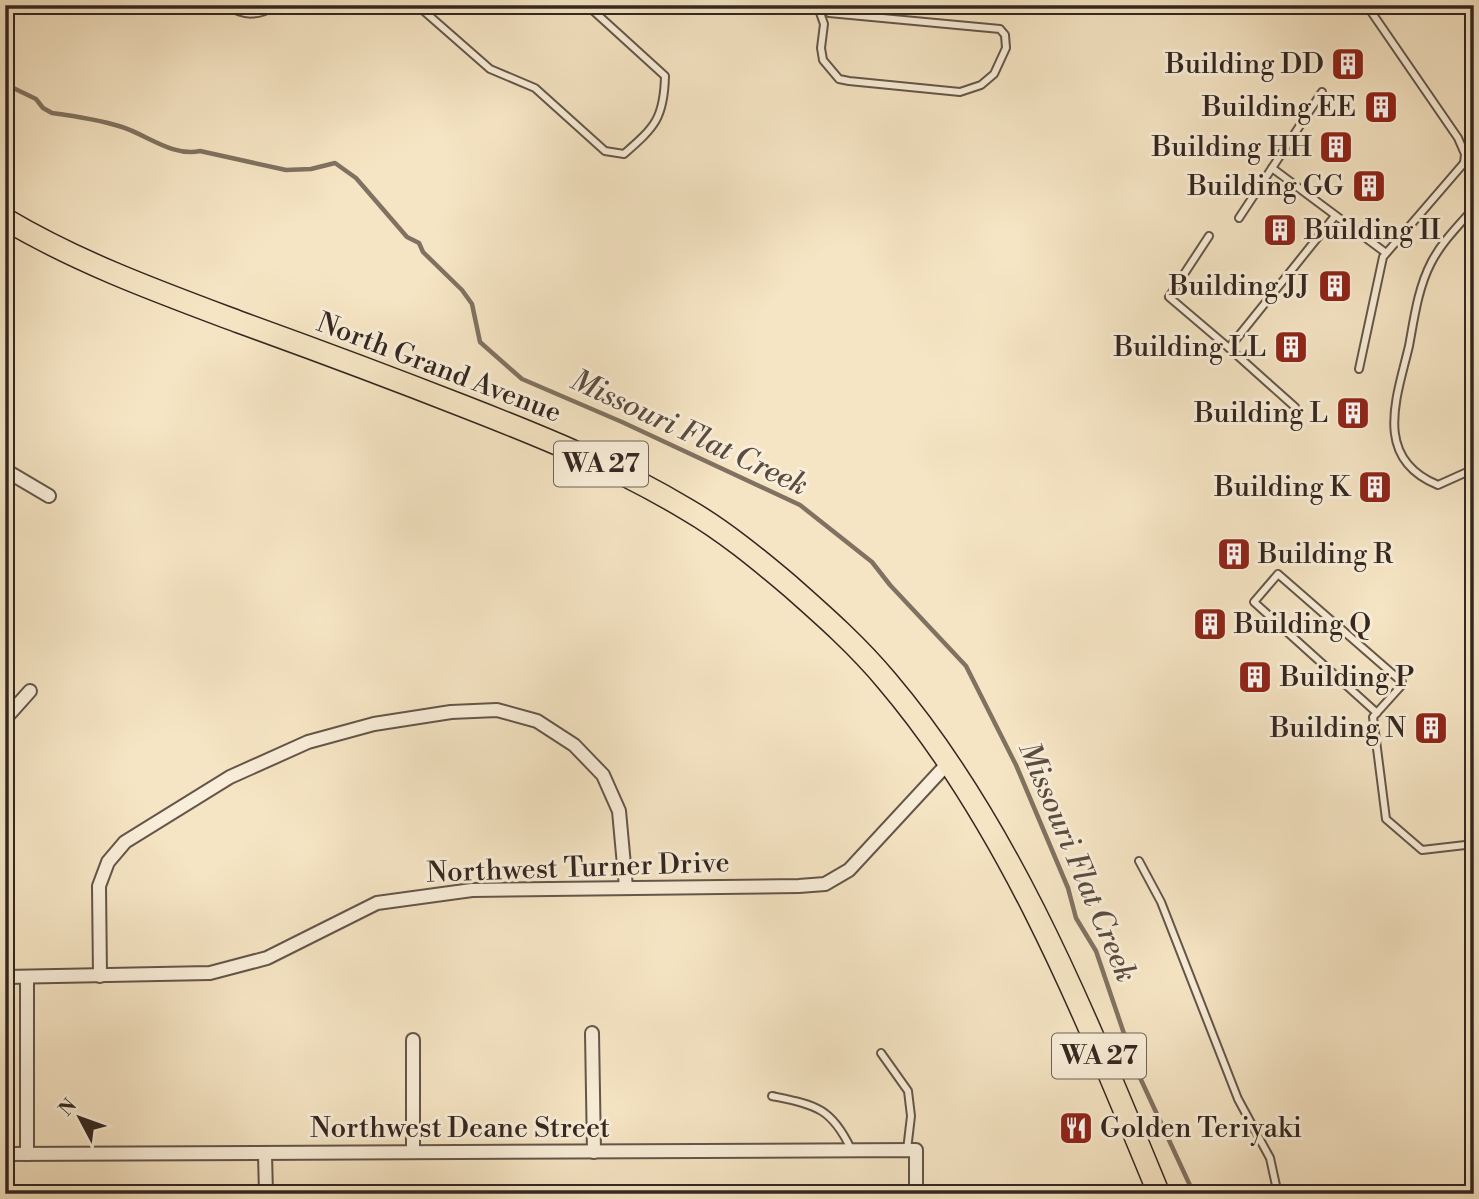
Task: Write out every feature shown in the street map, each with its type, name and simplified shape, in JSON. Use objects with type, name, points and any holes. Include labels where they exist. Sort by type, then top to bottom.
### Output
[{"type":"main road","name":"North Grand Avenue","points":[[5,219],[44,241],[150,289],[542,438],[621,472],[691,511],[759,560],[836,626],[885,678],[949,762],[974,800],[1039,919],[1158,1194]]},
{"type":"street","points":[[5,470],[49,496]]},
{"type":"street","points":[[5,719],[30,691]]},
{"type":"street","points":[[100,976],[99,886],[108,862],[125,842],[230,777],[308,742],[374,724],[451,712],[497,710],[537,721],[574,745],[603,775],[619,811],[626,887]]},
{"type":"street","name":"Northwest Turner Drive","points":[[5,977],[210,973],[267,958],[377,903],[472,890],[825,884],[849,870],[949,762]]},
{"type":"street","points":[[27,977],[27,1154]]},
{"type":"street","points":[[592,1033],[594,1152]]},
{"type":"street","points":[[413,1040],[413,1151]]},
{"type":"street","points":[[911,1150],[916,1194]]},
{"type":"street","name":"Northwest Deane Street","points":[[5,1154],[911,1150]]},
{"type":"street","points":[[265,1154],[265,1194]]},
{"type":"lane","points":[[228,5],[243,14],[259,13],[276,5]]},
{"type":"lane","points":[[416,5],[490,69],[535,88],[605,150],[624,154],[657,123],[664,96],[665,76],[587,5]]},
{"type":"lane","points":[[1359,369],[1383,257],[1464,163],[1465,154],[1458,138],[1369,5]]},
{"type":"lane","points":[[817,6],[829,13],[1000,29],[1005,34],[1006,48],[994,74],[981,85],[960,92],[839,79],[823,60],[821,48],[824,24],[817,6]]},
{"type":"lane","points":[[1240,218],[1322,92]]},
{"type":"lane","points":[[1464,163],[1474,175]]},
{"type":"lane","points":[[1272,168],[1386,253]]},
{"type":"lane","points":[[1474,208],[1441,247],[1423,283],[1395,399],[1393,429],[1407,463],[1424,479],[1438,485],[1467,472],[1474,464]]},
{"type":"lane","points":[[1228,348],[1335,216]]},
{"type":"lane","points":[[1209,236],[1170,297],[1295,407]]},
{"type":"lane","points":[[1467,472],[1474,482]]},
{"type":"lane","points":[[1377,713],[1255,603],[1255,598],[1278,574],[1402,682],[1377,713],[1373,717],[1386,819],[1422,850],[1474,844]]},
{"type":"lane","points":[[1139,861],[1161,902],[1238,1098],[1270,1158],[1278,1190]]},
{"type":"lane","points":[[881,1053],[908,1091],[911,1150]]},
{"type":"lane","points":[[772,1096],[815,1105],[840,1126],[851,1151]]},
{"type":"waterway","name":"Missouri Flat Creek","points":[[5,84],[36,99],[43,108],[52,113],[114,125],[180,151],[200,151],[286,170],[311,169],[335,163],[356,178],[407,237],[419,243],[423,252],[462,290],[472,304],[480,342],[522,379],[622,422],[800,505],[872,562],[966,666],[1016,765],[1068,888],[1076,918],[1096,951],[1136,1069],[1194,1194]]},
{"type":"place","name":"Building DD","points":[[1348,64]]},
{"type":"place","name":"Building EE","points":[[1381,107]]},
{"type":"place","name":"Building HH","points":[[1336,147]]},
{"type":"place","name":"Building GG","points":[[1369,186]]},
{"type":"place","name":"Building II","points":[[1280,230]]},
{"type":"place","name":"Building JJ","points":[[1335,286]]},
{"type":"place","name":"Building LL","points":[[1291,347]]},
{"type":"place","name":"Building L","points":[[1353,413]]},
{"type":"place","name":"Building K","points":[[1375,487]]},
{"type":"place","name":"Building R","points":[[1234,554]]},
{"type":"place","name":"Building Q","points":[[1210,624]]},
{"type":"place","name":"Building P","points":[[1255,677]]},
{"type":"place","name":"Building N","points":[[1431,728]]},
{"type":"place","name":"Golden Teriyaki","points":[[1076,1128]]}]
